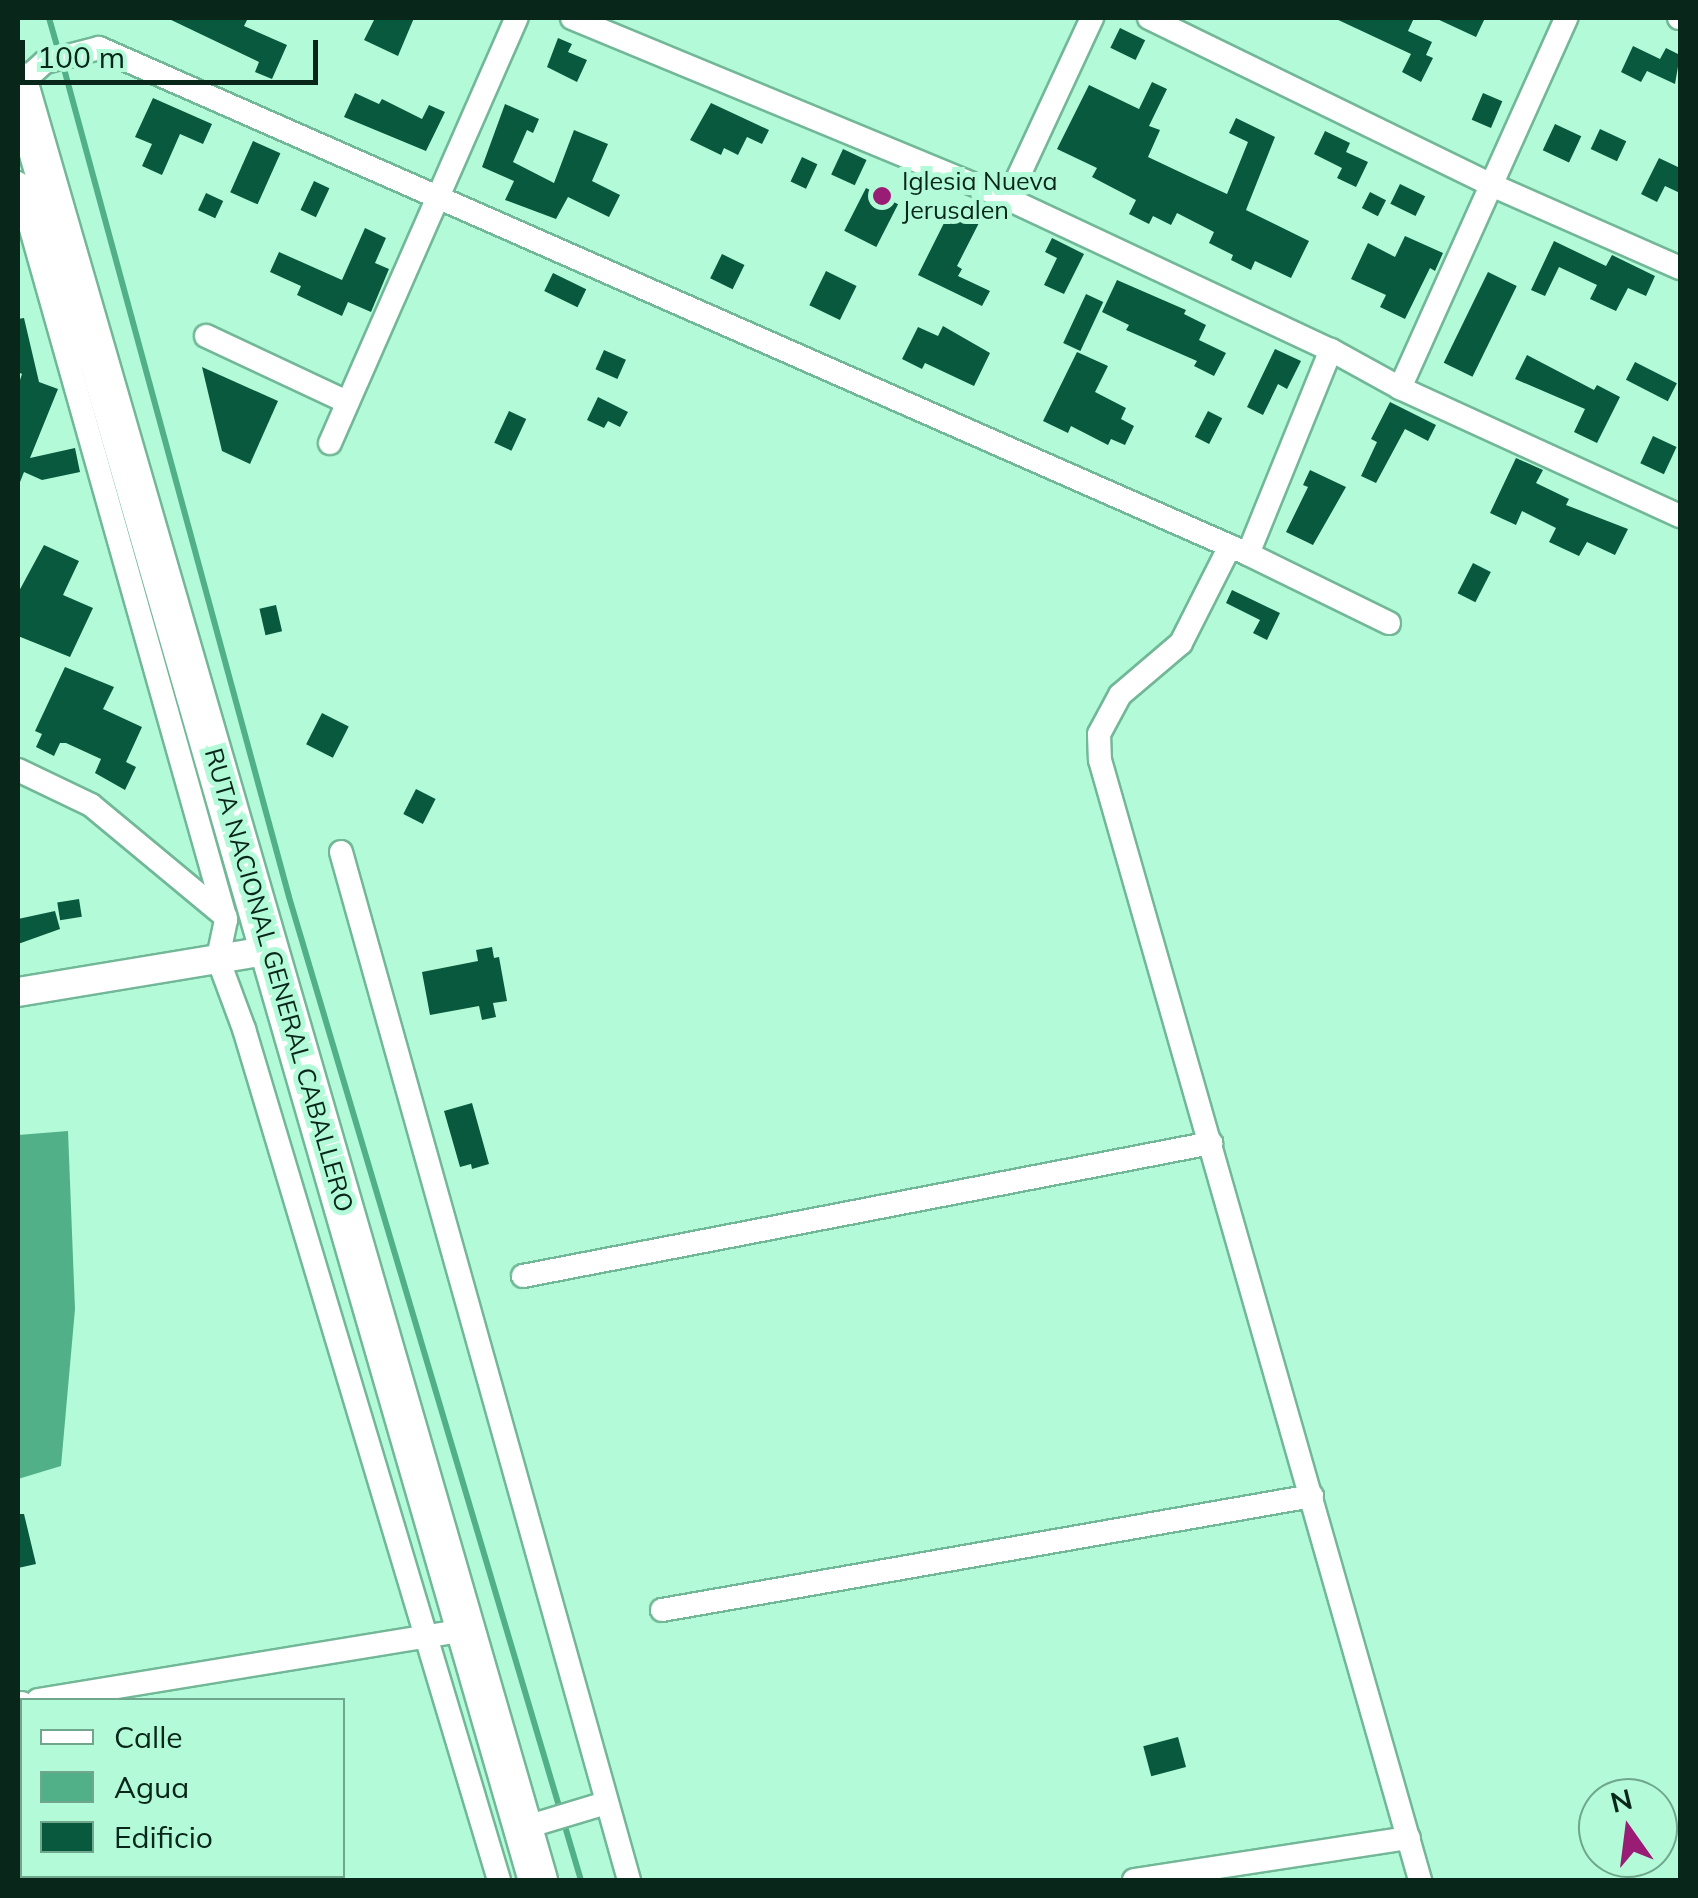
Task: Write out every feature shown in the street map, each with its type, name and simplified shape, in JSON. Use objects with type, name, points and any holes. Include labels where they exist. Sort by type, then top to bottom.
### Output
[{"type":"highway","name":"RUTA NACIONAL GENERAL CABALLERO","points":[[25,78],[466,1630],[535,1823],[538,1880]]},
{"type":"street","points":[[330,443],[517,18]]},
{"type":"street","points":[[572,18],[1008,199],[1331,350],[1400,388],[1680,516]]},
{"type":"street","points":[[1008,199],[1092,18]]},
{"type":"street","points":[[1149,18],[1494,186],[1680,268]]},
{"type":"street","points":[[1400,388],[1494,186],[1566,18]]},
{"type":"street","points":[[25,78],[78,51],[99,48],[1239,550],[1389,623]]},
{"type":"street","points":[[18,183],[226,920]]},
{"type":"street","points":[[206,336],[347,402]]},
{"type":"street","points":[[1331,350],[1239,550],[1181,643],[1120,695],[1099,734],[1100,760],[1420,1880]]},
{"type":"street","points":[[18,770],[90,805],[226,920]]},
{"type":"street","points":[[238,837],[218,958],[244,1029],[500,1880]]},
{"type":"street","points":[[340,852],[597,1805],[629,1880]]},
{"type":"street","points":[[18,992],[270,950]]},
{"type":"street","points":[[522,1276],[1211,1142]]},
{"type":"street","points":[[662,1610],[1312,1496]]},
{"type":"street","points":[[50,1698],[466,1630]]},
{"type":"street","points":[[535,1823],[597,1805]]},
{"type":"street","points":[[1134,1880],[1409,1838]]},
{"type":"water","points":[[68,1131],[75,1309],[61,1466],[18,1479],[18,1135]]},
{"type":"building","points":[[167,18],[248,18],[244,26],[287,45],[272,79],[255,72],[259,62]]},
{"type":"building","points":[[375,18],[414,18],[398,56],[364,40]]},
{"type":"building","points":[[1334,18],[1414,18],[1408,31],[1432,42],[1426,55],[1433,58],[1421,82],[1402,72],[1411,54]]},
{"type":"building","points":[[1435,18],[1485,18],[1476,37]]},
{"type":"building","points":[[1120,28],[1145,40],[1136,60],[1110,48]]},
{"type":"building","points":[[558,38],[572,44],[568,52],[587,60],[577,82],[547,67]]},
{"type":"building","points":[[1633,46],[1660,59],[1666,48],[1680,55],[1675,84],[1647,71],[1641,82],[1621,72]]},
{"type":"building","points":[[1152,82],[1167,89],[1149,126],[1160,130],[1148,157],[1227,194],[1248,142],[1229,133],[1236,118],[1275,137],[1246,210],[1309,241],[1291,278],[1255,261],[1251,270],[1231,260],[1233,255],[1209,243],[1214,232],[1177,213],[1171,225],[1153,216],[1149,224],[1129,214],[1136,200],[1092,177],[1097,168],[1057,149],[1089,85],[1139,109]]},
{"type":"building","points":[[355,93],[379,104],[382,99],[422,119],[429,105],[445,112],[426,151],[344,117]]},
{"type":"building","points":[[1483,93],[1502,101],[1491,128],[1472,120]]},
{"type":"building","points":[[153,98],[212,124],[203,144],[180,134],[162,175],[142,166],[152,144],[135,137]]},
{"type":"building","points":[[711,103],[769,130],[762,144],[747,137],[738,155],[724,148],[721,155],[690,140]]},
{"type":"building","points":[[505,104],[539,119],[533,133],[527,130],[513,162],[554,183],[574,130],[608,144],[592,181],[620,195],[609,217],[568,197],[556,219],[505,200],[514,181],[482,167]]},
{"type":"building","points":[[1555,124],[1581,136],[1569,163],[1543,150]]},
{"type":"building","points":[[1600,129],[1626,141],[1617,161],[1591,149]]},
{"type":"building","points":[[1325,131],[1350,143],[1346,152],[1368,162],[1356,187],[1337,178],[1342,168],[1314,154]]},
{"type":"building","points":[[253,141],[280,153],[258,204],[230,192]]},
{"type":"building","points":[[843,149],[867,160],[855,185],[831,174]]},
{"type":"building","points":[[802,157],[817,164],[806,189],[791,181]]},
{"type":"building","points":[[1659,158],[1680,168],[1680,193],[1665,186],[1657,202],[1641,194]]},
{"type":"building","points":[[314,181],[329,188],[316,217],[300,210]]},
{"type":"building","points":[[1400,184],[1425,196],[1416,216],[1390,204]]},
{"type":"building","points":[[866,188],[898,204],[876,247],[844,231]]},
{"type":"building","points":[[1370,192],[1386,200],[1378,216],[1362,208]]},
{"type":"building","points":[[206,193],[223,201],[215,218],[198,210]]},
{"type":"building","points":[[954,203],[982,217],[957,266],[962,269],[958,276],[990,291],[982,306],[918,275]]},
{"type":"building","points":[[365,228],[386,238],[375,263],[389,269],[371,312],[348,302],[342,316],[297,295],[301,286],[270,272],[279,252],[342,280]]},
{"type":"building","points":[[1405,236],[1443,253],[1435,271],[1430,268],[1405,319],[1380,307],[1386,295],[1351,279],[1368,243],[1395,257]]},
{"type":"building","points":[[1052,238],[1084,254],[1064,294],[1044,285],[1057,258],[1045,252]]},
{"type":"building","points":[[1554,241],[1606,266],[1612,255],[1655,276],[1646,296],[1628,288],[1616,311],[1590,299],[1597,285],[1559,267],[1545,296],[1531,290]]},
{"type":"building","points":[[722,254],[744,265],[733,289],[710,278]]},
{"type":"building","points":[[826,271],[857,286],[840,320],[809,305]]},
{"type":"building","points":[[1488,272],[1517,286],[1472,377],[1444,363]]},
{"type":"building","points":[[553,273],[586,289],[577,307],[544,291]]},
{"type":"building","points":[[1117,280],[1186,310],[1184,314],[1206,325],[1199,340],[1226,353],[1214,376],[1194,366],[1197,361],[1126,330],[1129,325],[1102,312]]},
{"type":"building","points":[[1086,294],[1103,302],[1080,351],[1063,343]]},
{"type":"building","points":[[24,318],[39,382],[58,389],[30,458],[75,448],[80,472],[42,480],[24,472],[18,487],[18,386],[22,374],[18,372],[18,319]]},
{"type":"building","points":[[943,326],[990,353],[974,386],[925,363],[922,369],[902,359],[918,327],[938,336]]},
{"type":"building","points":[[1275,349],[1301,361],[1287,389],[1278,384],[1263,415],[1247,407]]},
{"type":"building","points":[[604,350],[626,360],[617,379],[595,369]]},
{"type":"building","points":[[1077,352],[1108,366],[1095,392],[1126,408],[1121,419],[1134,426],[1125,445],[1111,439],[1108,445],[1071,426],[1068,433],[1043,421]]},
{"type":"building","points":[[1527,355],[1594,390],[1597,385],[1620,397],[1597,443],[1574,432],[1585,409],[1515,379]]},
{"type":"building","points":[[1635,362],[1677,383],[1668,401],[1626,380]]},
{"type":"building","points":[[202,367],[278,401],[250,464],[222,451]]},
{"type":"building","points":[[598,397],[628,412],[620,427],[608,421],[604,428],[587,420]]},
{"type":"building","points":[[1390,402],[1436,425],[1428,441],[1405,429],[1376,483],[1361,476],[1377,442],[1371,439]]},
{"type":"building","points":[[509,411],[526,419],[511,451],[494,443]]},
{"type":"building","points":[[1208,411],[1222,418],[1209,444],[1195,437]]},
{"type":"building","points":[[1653,436],[1677,447],[1664,474],[1640,463]]},
{"type":"building","points":[[1516,458],[1543,470],[1536,483],[1569,499],[1566,505],[1628,529],[1615,555],[1587,542],[1579,556],[1549,542],[1556,528],[1522,511],[1516,525],[1490,513]]},
{"type":"building","points":[[1310,470],[1346,487],[1313,545],[1286,532],[1308,487],[1303,485]]},
{"type":"building","points":[[44,545],[79,561],[63,595],[93,608],[70,657],[18,636],[18,593]]},
{"type":"building","points":[[1473,563],[1491,572],[1475,602],[1458,593]]},
{"type":"building","points":[[1232,590],[1280,613],[1267,640],[1253,633],[1260,620],[1226,603]]},
{"type":"building","points":[[276,605],[282,631],[266,635],[259,609]]},
{"type":"building","points":[[65,667],[114,687],[103,709],[142,727],[126,762],[136,767],[125,790],[95,773],[101,759],[66,743],[60,743],[54,756],[36,747],[42,734],[35,731]]},
{"type":"building","points":[[322,713],[349,727],[333,758],[306,744]]},
{"type":"building","points":[[416,789],[436,799],[423,824],[403,814]]},
{"type":"building","points":[[79,899],[82,917],[60,920],[57,902]]},
{"type":"building","points":[[55,911],[60,929],[18,944],[18,919]]},
{"type":"building","points":[[492,947],[494,958],[499,957],[507,1001],[493,1003],[496,1017],[482,1020],[479,1006],[430,1015],[422,972],[478,961],[476,950]]},
{"type":"building","points":[[472,1103],[489,1164],[472,1169],[471,1164],[460,1167],[444,1111]]},
{"type":"building","points":[[18,1514],[24,1514],[36,1564],[18,1568]]},
{"type":"building","points":[[1178,1737],[1186,1767],[1151,1776],[1143,1746]]},
{"type":"waterway","points":[[49,18],[59,53]]},
{"type":"waterway","points":[[63,65],[289,897],[581,1880]]},
{"type":"place","name":"Iglesia Nueva Jerusalen","points":[[882,196]]}]
